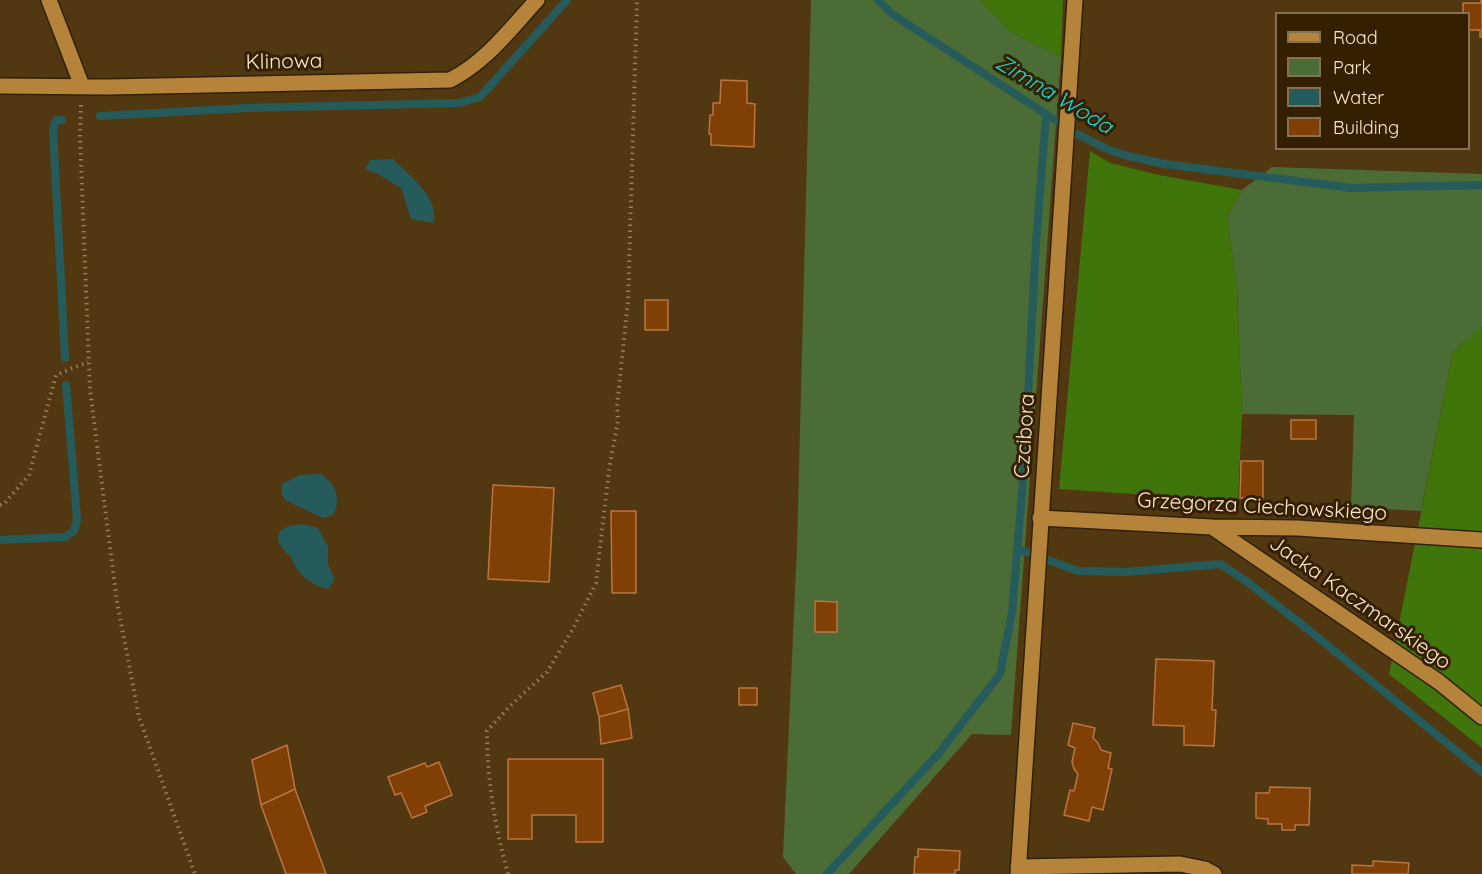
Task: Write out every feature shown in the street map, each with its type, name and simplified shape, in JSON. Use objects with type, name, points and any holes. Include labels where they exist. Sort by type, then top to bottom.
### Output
[{"type":"street","points":[[49,0],[82,86]]},
{"type":"street","name":"Klinowa","points":[[0,86],[450,80],[466,72],[481,60],[537,0]]},
{"type":"street","name":"Czcibora","points":[[1018,871],[1075,0]]},
{"type":"street","name":"Grzegorza Ciechowskiego","points":[[1040,518],[1212,527],[1298,528],[1482,540]]},
{"type":"street","name":"Jacka Kaczmarskiego","points":[[1212,527],[1429,676],[1482,717]]},
{"type":"street","points":[[1018,871],[1180,864],[1205,869],[1214,874]]},
{"type":"path","points":[[508,874],[498,836],[487,764],[487,731],[547,672],[597,583],[609,470],[618,420],[617,406],[628,301],[637,0]]},
{"type":"path","points":[[82,86],[80,137],[88,362],[117,602],[139,717],[195,874]]},
{"type":"path","points":[[0,505],[4,504],[29,475],[56,375],[88,362]]},
{"type":"green space","points":[[811,0],[980,0],[1012,33],[1061,57],[1011,735],[972,734],[849,874],[796,874],[783,857],[797,548]]},
{"type":"green space","points":[[980,0],[1063,0],[1061,57],[1012,33]]},
{"type":"green space","points":[[1090,151],[1110,163],[1159,175],[1242,190],[1227,217],[1237,289],[1242,414],[1238,501],[1059,489]]},
{"type":"green space","points":[[1272,167],[1482,174],[1482,327],[1453,352],[1421,511],[1351,507],[1354,415],[1242,414],[1237,289],[1227,217],[1242,190]]},
{"type":"green space","points":[[1482,327],[1482,748],[1389,674],[1453,352]]},
{"type":"water","points":[[393,159],[428,196],[434,213],[434,223],[411,219],[401,188],[365,169],[370,160]]},
{"type":"water","points":[[320,474],[333,486],[337,497],[333,515],[323,518],[287,501],[282,491],[282,484],[300,475]]},
{"type":"water","points":[[303,524],[318,528],[328,547],[328,565],[335,579],[328,589],[304,577],[278,541],[279,532],[288,526]]},
{"type":"building","points":[[1482,0],[1482,37],[1480,37],[1480,30],[1470,30],[1470,12],[1463,12],[1463,3],[1481,3]]},
{"type":"building","points":[[721,80],[747,81],[747,103],[755,104],[754,147],[711,145],[710,115],[713,115],[713,103],[720,103]]},
{"type":"building","points":[[645,300],[668,300],[668,330],[645,330]]},
{"type":"building","points":[[1291,420],[1316,420],[1316,439],[1291,439]]},
{"type":"building","points":[[1241,461],[1263,461],[1263,498],[1240,498]]},
{"type":"building","points":[[493,485],[554,488],[549,582],[488,579]]},
{"type":"building","points":[[611,511],[636,511],[636,593],[612,593]]},
{"type":"building","points":[[815,601],[837,602],[837,632],[815,632]]},
{"type":"building","points":[[1156,659],[1214,661],[1212,710],[1216,710],[1214,746],[1184,745],[1184,726],[1153,725]]},
{"type":"building","points":[[621,685],[628,709],[599,717],[593,693]]},
{"type":"building","points":[[739,688],[757,688],[757,705],[739,705]]},
{"type":"building","points":[[628,709],[632,738],[601,744],[599,717]]},
{"type":"building","points":[[1073,723],[1095,728],[1093,738],[1101,750],[1111,753],[1108,768],[1112,769],[1103,810],[1092,807],[1089,821],[1064,815],[1070,790],[1074,791],[1078,774],[1072,762],[1075,748],[1068,745]]},
{"type":"building","points":[[287,745],[295,789],[261,805],[252,760]]},
{"type":"building","points":[[508,759],[603,759],[603,842],[576,842],[576,815],[532,815],[532,839],[508,839]]},
{"type":"building","points":[[439,762],[452,795],[425,806],[427,812],[412,818],[401,793],[395,795],[388,777],[425,763],[427,767]]},
{"type":"building","points":[[1270,787],[1310,788],[1309,825],[1295,825],[1295,830],[1282,830],[1282,824],[1268,824],[1268,819],[1256,818],[1256,793],[1269,793]]},
{"type":"building","points":[[295,789],[326,874],[286,874],[261,805]]},
{"type":"building","points":[[918,849],[960,851],[959,870],[955,870],[955,874],[914,874]]},
{"type":"building","points":[[1373,861],[1409,863],[1408,874],[1352,874],[1352,865],[1373,866]]},
{"type":"waterway","points":[[100,116],[247,108],[459,103],[480,97],[567,0]]},
{"type":"waterway","name":"Zimna Woda","points":[[878,0],[892,14],[1075,133],[1109,150],[1128,156],[1165,164],[1351,188],[1482,185]]},
{"type":"waterway","points":[[827,874],[939,753],[1000,674],[1012,612],[1024,469],[1036,243],[1046,115]]},
{"type":"waterway","points":[[62,120],[56,120],[53,130],[65,358]]},
{"type":"waterway","points":[[0,540],[65,537],[74,531],[77,519],[66,385]]},
{"type":"waterway","points":[[1018,549],[1078,571],[1126,572],[1220,564],[1246,581],[1310,631],[1482,772]]}]
